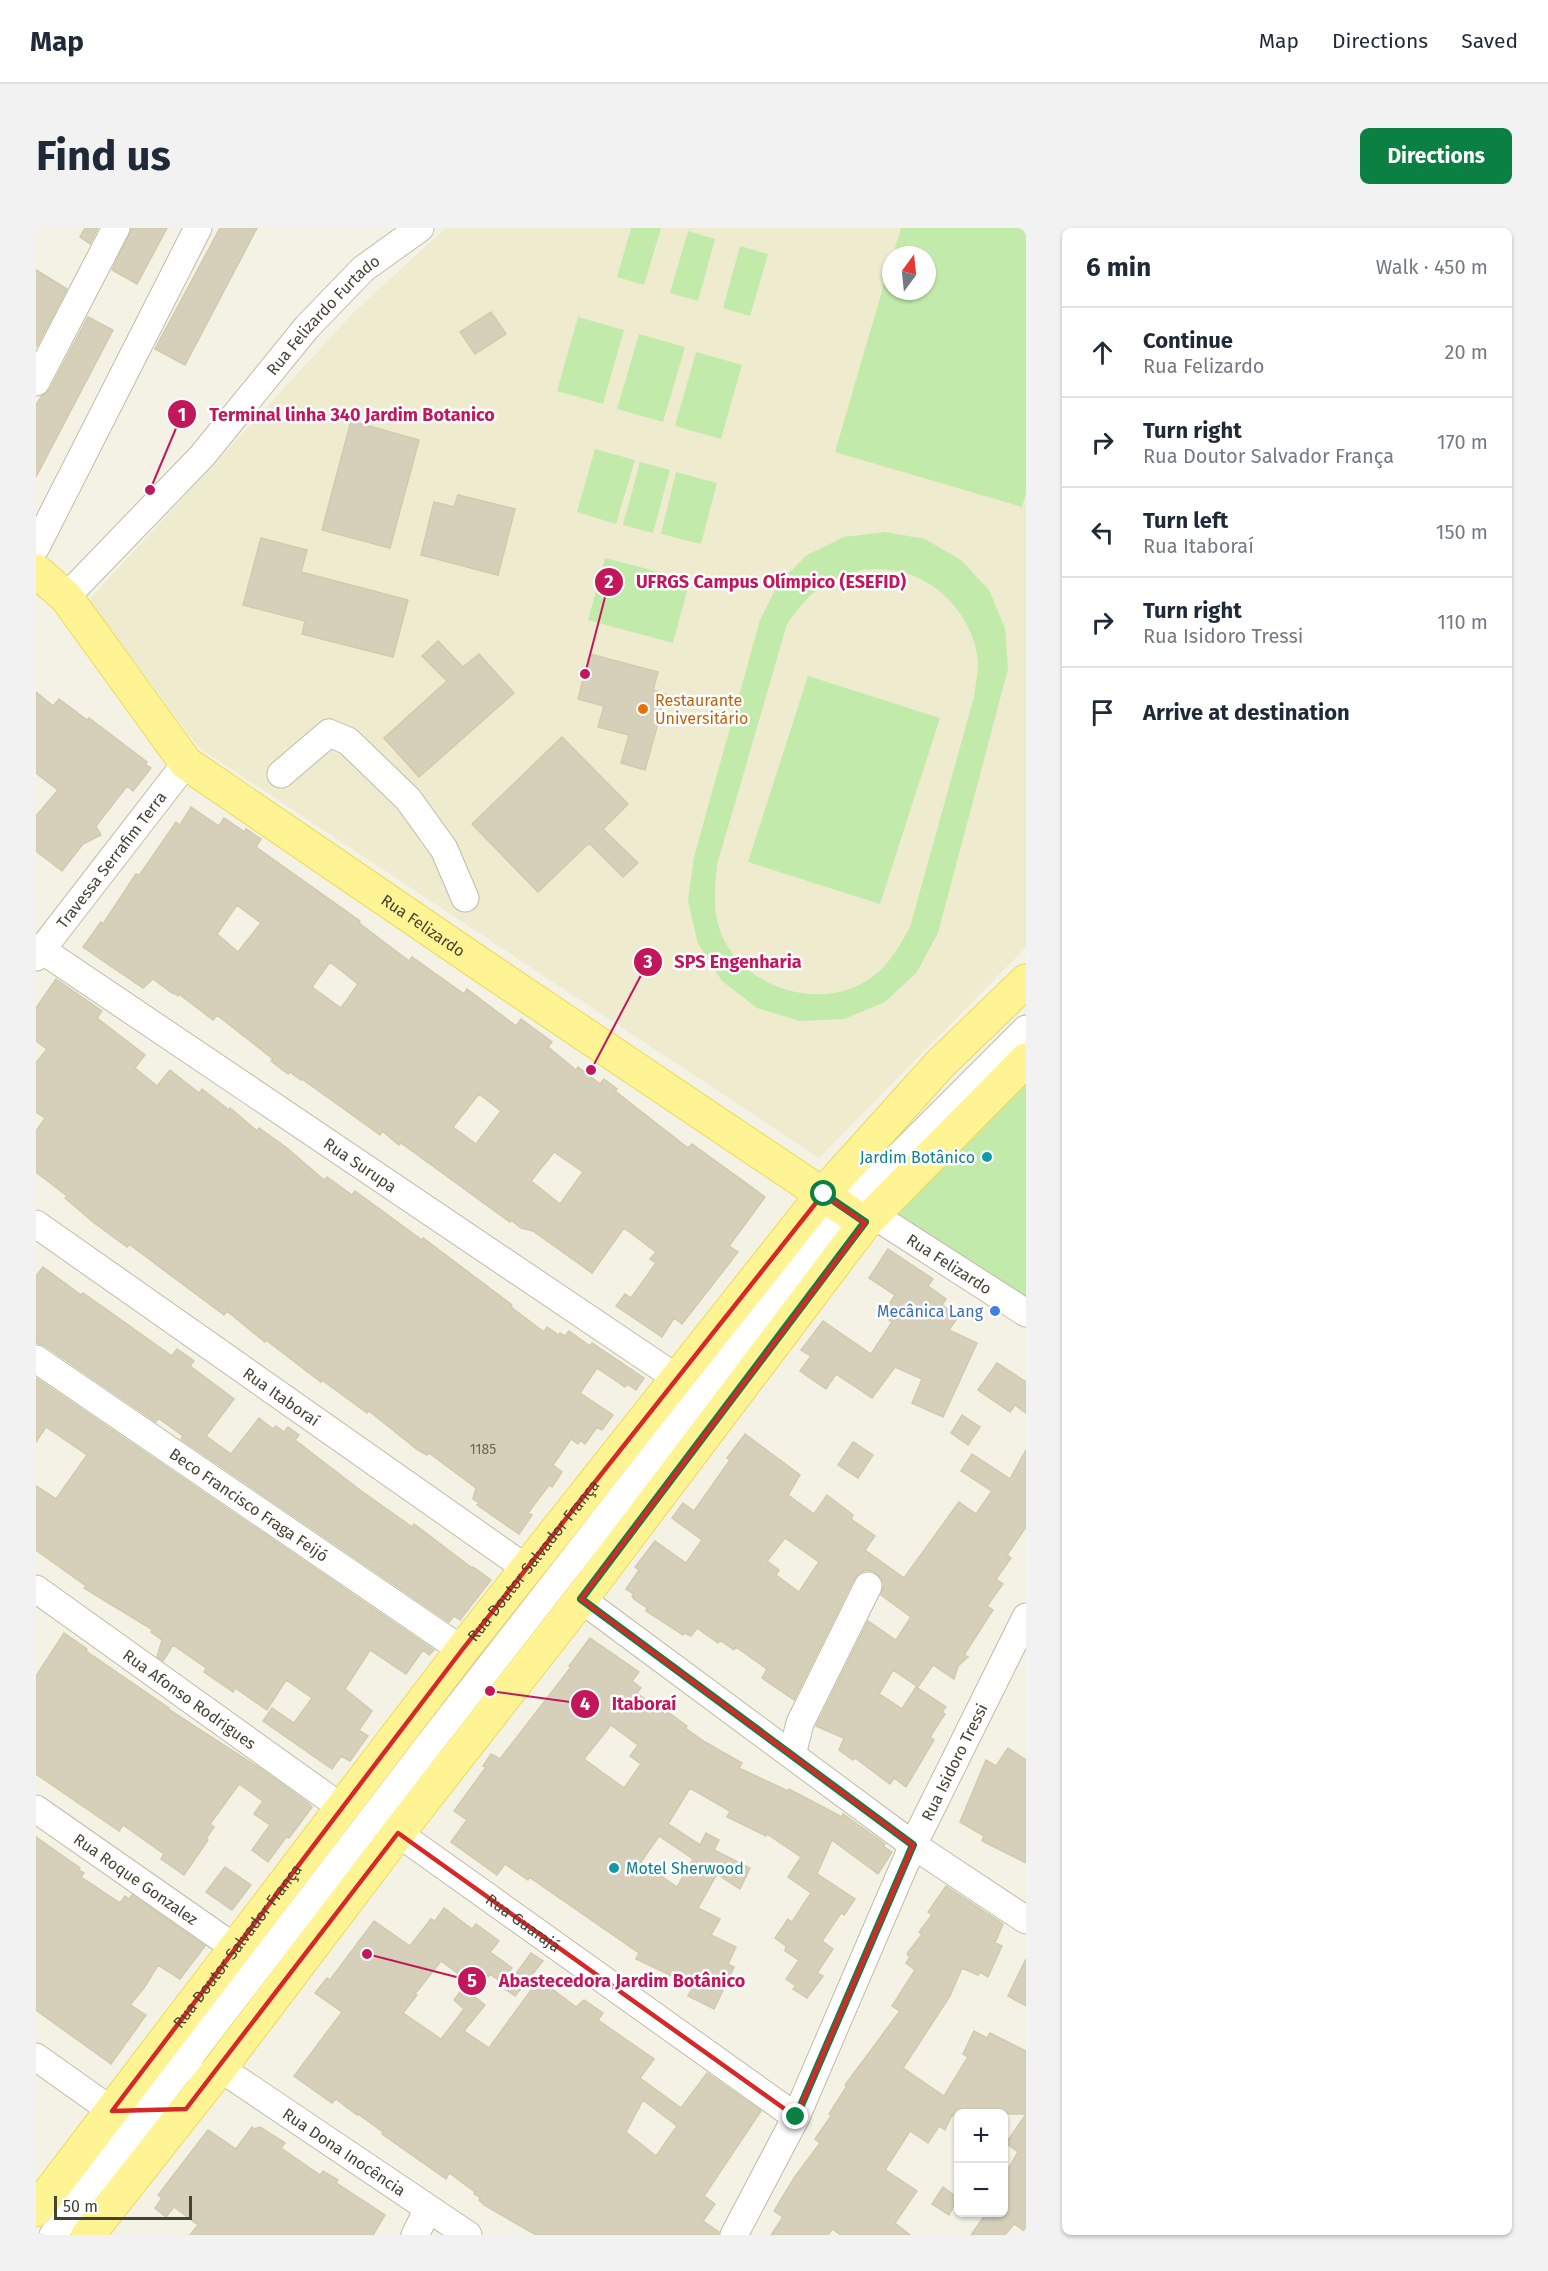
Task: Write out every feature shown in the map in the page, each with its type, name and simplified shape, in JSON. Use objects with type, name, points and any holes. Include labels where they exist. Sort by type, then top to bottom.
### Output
[{"type":"main road","name":"Rua Felizardo","points":[[36,571],[66,597],[186,763],[483,966],[851,1210]]},
{"type":"main road","name":"Rua Doutor Salvador França","points":[[88,2235],[220,2068],[398,1833],[581,1599],[721,1413],[851,1210],[940,1064],[1026,981]]},
{"type":"main road","name":"Rua Doutor Salvador França","points":[[36,2210],[462,1650],[678,1379],[851,1210],[1026,1060]]},
{"type":"main road","name":"Rua Doutor Salvador França","points":[[36,2201],[70,2166]]},
{"type":"street","points":[[36,382],[116,228]]},
{"type":"street","points":[[36,547],[198,228]]},
{"type":"street","name":"Rua Felizardo Furtado","points":[[66,597],[202,456],[307,327],[363,269],[420,228]]},
{"type":"street","points":[[280,774],[329,733],[348,741],[408,799],[444,849],[465,898]]},
{"type":"street","name":"Travessa Serrafim Terra","points":[[39,953],[186,763]]},
{"type":"street","name":"Rua Surupa","points":[[39,953],[678,1379]]},
{"type":"street","points":[[53,2235],[637,1477],[851,1210],[1026,1029]]},
{"type":"street","name":"Rua Felizardo","points":[[851,1210],[1026,1313]]},
{"type":"street","name":"Rua Itaboraí","points":[[36,1224],[527,1569]]},
{"type":"street","name":"Beco Francisco Fraga Feijó","points":[[36,1359],[462,1650]]},
{"type":"street","points":[[637,1477],[678,1379]]},
{"type":"street","points":[[637,1477],[721,1413]]},
{"type":"street","points":[[792,1755],[800,1723],[868,1586]]},
{"type":"street","name":"Rua Afonso Rodrigues","points":[[36,1589],[342,1808]]},
{"type":"street","points":[[581,1599],[913,1845],[1026,1920]]},
{"type":"street","name":"Rua Isidoro Tressi","points":[[734,2235],[796,2117],[913,1845],[1026,1617]]},
{"type":"street","name":"Rua Roque Gonzalez","points":[[36,1809],[235,1948]]},
{"type":"street","name":"Rua Guarajá","points":[[398,1833],[796,2117]]},
{"type":"street","points":[[281,1986],[316,1891]]},
{"type":"street","points":[[36,2057],[112,2111],[186,2109]]},
{"type":"street","points":[[150,2111],[220,2068]]},
{"type":"street","name":"Rua Dona Inocência","points":[[220,2068],[468,2235]]},
{"type":"street","points":[[415,2235],[428,2209]]},
{"type":"highlighted area","points":[[823,1194],[865,1223],[581,1599],[913,1845],[796,2117],[398,1833],[186,2109],[112,2111],[462,1650]]},
{"type":"shaded area","points":[[446,228],[1026,228],[1026,947],[819,1158],[198,747],[89,600],[354,312]]},
{"type":"green space","points":[[631,228],[661,228],[644,285],[617,277]]},
{"type":"green space","points":[[901,228],[1026,228],[1026,494],[1022,507],[835,452],[882,291],[882,300],[936,300],[936,246],[896,246]]},
{"type":"green space","points":[[688,231],[715,239],[698,301],[670,293]]},
{"type":"green space","points":[[740,246],[768,254],[750,316],[723,308]]},
{"type":"green space","points":[[578,317],[624,330],[603,404],[557,391]]},
{"type":"green space","points":[[639,334],[685,347],[663,422],[617,409]]},
{"type":"green space","points":[[696,352],[742,365],[721,439],[675,426]]},
{"type":"green space","points":[[595,449],[635,460],[616,524],[577,512]]},
{"type":"green space","points":[[640,462],[670,470],[653,533],[623,525]]},
{"type":"green space","points":[[676,472],[717,483],[701,544],[661,534]]},
{"type":"green space","points":[[885,532],[925,539],[961,560],[989,590],[1005,628],[1008,669],[938,933],[917,972],[885,1002],[844,1019],[800,1021],[757,1008],[722,981],[698,944],[688,901],[694,857],[760,620],[778,584],[807,555],[844,537]],"holes":[[[865,569],[894,570],[914,576],[942,593],[953,605],[963,618],[976,648],[978,668],[974,697],[910,927],[887,963],[868,980],[848,989],[827,994],[805,994],[784,989],[764,980],[746,968],[732,952],[721,933],[716,916],[717,865],[787,624],[804,602],[820,588],[829,582]]]},
{"type":"green space","points":[[605,558],[690,580],[673,643],[588,620]]},
{"type":"green space","points":[[808,676],[940,718],[880,904],[748,862]]},
{"type":"green space","name":"Jardim Botânico","points":[[1026,1084],[1026,1301],[890,1211]]},
{"type":"building","points":[[85,228],[98,228],[90,244],[80,237]]},
{"type":"building","points":[[132,228],[167,228],[137,284],[112,270]]},
{"type":"building","points":[[220,228],[257,228],[185,365],[155,349]]},
{"type":"building","points":[[36,270],[67,289],[37,346],[36,346]]},
{"type":"building","points":[[491,312],[506,334],[475,354],[460,332]]},
{"type":"building","points":[[88,317],[113,330],[36,477],[36,405],[50,389]]},
{"type":"building","points":[[351,421],[419,440],[390,548],[322,530]]},
{"type":"building","points":[[458,495],[515,509],[498,575],[421,555],[434,502],[454,507]]},
{"type":"building","points":[[261,538],[307,550],[301,572],[408,600],[393,657],[302,634],[305,621],[243,605]]},
{"type":"building","points":[[438,641],[463,667],[479,654],[514,693],[419,777],[384,738],[447,681],[422,656]]},
{"type":"building","points":[[590,654],[658,672],[653,690],[666,694],[645,770],[621,763],[629,735],[598,727],[604,706],[578,699]]},
{"type":"building","points":[[36,692],[53,706],[59,699],[87,720],[89,718],[147,762],[145,764],[151,768],[133,791],[127,786],[96,826],[101,835],[83,844],[62,871],[36,851],[36,816],[58,790],[36,773]]},
{"type":"building","points":[[562,737],[628,804],[603,829],[638,863],[623,877],[589,843],[538,892],[472,824]]},
{"type":"building","points":[[191,807],[219,826],[224,818],[245,832],[246,829],[261,839],[256,847],[360,921],[359,923],[409,961],[412,957],[464,994],[467,989],[516,1026],[521,1019],[552,1042],[548,1047],[576,1070],[578,1067],[600,1084],[604,1079],[617,1089],[615,1091],[688,1148],[692,1144],[765,1197],[729,1246],[738,1252],[682,1324],[674,1318],[662,1337],[616,1306],[625,1294],[631,1298],[656,1263],[650,1259],[656,1252],[624,1228],[592,1273],[533,1231],[521,1228],[511,1220],[510,1222],[401,1143],[399,1145],[382,1131],[380,1135],[302,1079],[290,1072],[288,1074],[271,1061],[273,1059],[217,1015],[213,1020],[179,994],[178,996],[172,993],[153,979],[143,988],[83,947],[101,922],[103,924],[136,874],[141,873],[176,822],[180,825]],"holes":[[[237,905],[261,923],[238,952],[217,934]],[[330,962],[358,984],[341,1008],[312,987]],[[479,1094],[501,1111],[476,1144],[453,1127]],[[554,1152],[583,1172],[560,1204],[531,1181]]]},
{"type":"building","points":[[56,979],[102,1011],[97,1018],[145,1055],[135,1068],[157,1086],[170,1070],[199,1093],[202,1089],[229,1110],[230,1108],[257,1131],[259,1128],[287,1148],[324,1180],[327,1177],[352,1195],[355,1191],[422,1240],[423,1238],[544,1332],[547,1327],[559,1335],[560,1333],[565,1336],[569,1331],[590,1346],[592,1343],[644,1378],[636,1390],[627,1384],[625,1387],[597,1368],[580,1393],[613,1415],[602,1430],[597,1427],[585,1444],[580,1440],[578,1444],[571,1439],[553,1465],[562,1472],[552,1487],[549,1485],[528,1513],[532,1515],[519,1534],[477,1505],[479,1503],[473,1499],[476,1488],[429,1453],[427,1455],[418,1450],[369,1411],[367,1413],[322,1380],[321,1382],[266,1340],[265,1342],[227,1311],[224,1315],[129,1244],[127,1247],[93,1222],[65,1198],[67,1196],[36,1172],[36,1131],[45,1118],[36,1112],[36,1063],[47,1049],[36,1041],[36,1008]]},
{"type":"building","points":[[888,1249],[933,1279],[928,1286],[946,1299],[942,1305],[958,1317],[949,1330],[977,1343],[943,1417],[912,1403],[922,1379],[895,1367],[872,1398],[836,1374],[826,1389],[800,1371],[811,1356],[801,1350],[823,1321],[871,1354],[892,1322],[882,1315],[895,1295],[869,1278]]},
{"type":"building","points":[[43,1267],[172,1356],[177,1349],[194,1361],[190,1366],[234,1399],[206,1436],[231,1454],[259,1418],[273,1429],[276,1426],[284,1432],[288,1427],[299,1435],[295,1440],[360,1490],[412,1527],[414,1524],[491,1580],[460,1620],[454,1616],[449,1622],[181,1439],[183,1436],[158,1418],[156,1422],[45,1346],[36,1343],[36,1276]]},
{"type":"building","points":[[997,1363],[1026,1382],[1026,1413],[1015,1405],[1010,1412],[978,1390]]},
{"type":"building","points":[[36,1378],[434,1650],[429,1655],[423,1650],[406,1674],[370,1650],[345,1689],[372,1711],[359,1730],[368,1736],[350,1761],[341,1756],[332,1769],[263,1721],[272,1708],[294,1723],[312,1698],[286,1680],[267,1710],[235,1688],[233,1692],[204,1672],[206,1668],[173,1645],[163,1661],[157,1657],[162,1640],[151,1632],[153,1630],[84,1588],[86,1586],[36,1550],[36,1486],[56,1499],[87,1455],[46,1427],[36,1442]]},
{"type":"building","points":[[962,1415],[980,1427],[968,1445],[951,1433]]},
{"type":"building","points":[[745,1434],[800,1475],[788,1495],[814,1514],[827,1495],[853,1515],[851,1519],[875,1536],[865,1550],[904,1578],[959,1502],[976,1514],[992,1491],[961,1471],[972,1454],[1010,1479],[1026,1450],[1026,1527],[1007,1555],[1011,1558],[996,1579],[1003,1584],[987,1606],[993,1610],[964,1655],[968,1657],[958,1666],[954,1679],[933,1665],[918,1687],[893,1670],[879,1694],[902,1709],[916,1687],[946,1707],[942,1712],[945,1714],[930,1737],[934,1740],[906,1787],[894,1778],[890,1784],[855,1758],[853,1760],[839,1750],[844,1738],[816,1726],[868,1621],[896,1640],[911,1617],[881,1595],[884,1584],[875,1572],[866,1570],[854,1579],[794,1700],[762,1678],[767,1669],[736,1647],[734,1650],[720,1640],[718,1643],[697,1628],[691,1636],[684,1633],[683,1635],[646,1611],[647,1608],[634,1599],[632,1596],[634,1594],[626,1589],[639,1570],[635,1567],[655,1541],[686,1563],[702,1540],[672,1518],[683,1503],[694,1511],[730,1460],[727,1458]],"holes":[[[785,1538],[819,1562],[799,1592],[776,1575],[779,1570],[767,1561]]]},
{"type":"building","points":[[853,1442],[873,1455],[858,1478],[838,1465]]},
{"type":"building","points":[[64,1633],[168,1709],[261,1769],[312,1807],[268,1862],[252,1850],[270,1825],[254,1814],[263,1801],[239,1784],[210,1824],[214,1827],[206,1839],[208,1840],[184,1875],[161,1859],[164,1854],[123,1825],[119,1831],[36,1774],[36,1676]]},
{"type":"building","points":[[590,1638],[639,1672],[632,1681],[641,1688],[637,1693],[666,1715],[668,1712],[705,1742],[742,1763],[739,1768],[788,1791],[789,1789],[842,1817],[843,1814],[885,1844],[883,1846],[892,1852],[878,1874],[832,1840],[817,1874],[855,1899],[844,1915],[841,1913],[822,1941],[833,1949],[817,1973],[823,1976],[807,1998],[793,1989],[796,1986],[786,1979],[799,1960],[785,1951],[786,1946],[775,1938],[788,1919],[792,1922],[811,1893],[788,1877],[801,1857],[767,1834],[766,1836],[727,1817],[730,1811],[690,1788],[668,1824],[700,1845],[706,1833],[719,1840],[714,1850],[750,1868],[740,1889],[717,1874],[698,1908],[720,1919],[711,1935],[736,1947],[728,1964],[734,1967],[714,2009],[688,1996],[693,1986],[636,1959],[639,1953],[529,1877],[528,1880],[505,1864],[497,1875],[451,1842],[467,1820],[454,1811],[486,1767],[483,1766],[491,1754],[500,1759],[571,1667],[569,1666]],"holes":[[[611,1725],[638,1745],[630,1756],[641,1764],[624,1788],[584,1759]],[[659,1836],[693,1859],[677,1887],[641,1862]]]},
{"type":"building","points":[[1008,1748],[1026,1760],[1026,1863],[982,1841],[984,1836],[960,1822],[986,1760],[996,1766]]},
{"type":"building","points":[[36,1837],[80,1868],[79,1870],[84,1873],[81,1877],[120,1903],[125,1896],[129,1899],[132,1895],[205,1946],[180,1979],[158,1965],[130,2005],[146,2015],[111,2064],[36,2010]]},
{"type":"building","points":[[225,1867],[251,1885],[232,1910],[206,1892]]},
{"type":"building","points":[[946,1886],[1003,1924],[995,1943],[1002,1946],[988,1977],[980,1972],[978,1975],[962,1968],[950,1996],[903,2068],[944,2096],[968,2057],[963,2054],[974,2031],[987,2038],[990,2033],[1026,2051],[1026,2114],[1008,2114],[1008,2109],[954,2109],[954,2116],[952,2115],[945,2130],[939,2126],[928,2143],[910,2131],[885,2170],[917,2191],[895,2223],[910,2235],[841,2235],[832,2229],[828,2235],[771,2235],[783,2217],[774,2211],[794,2178],[820,2143],[815,2139],[831,2116],[829,2114],[847,2086],[845,2085],[900,2011],[892,2006],[915,1970],[906,1963],[910,1957],[907,1954],[922,1934],[919,1932],[932,1915],[928,1912]]},
{"type":"building","points":[[444,1908],[472,1929],[476,1924],[499,1941],[490,1952],[512,1968],[501,1982],[490,1974],[474,1996],[485,2005],[464,2031],[489,2048],[539,1979],[576,2007],[584,2000],[603,2013],[598,2020],[654,2059],[640,2078],[681,2108],[707,2073],[761,2111],[704,2196],[715,2204],[703,2221],[719,2232],[718,2235],[536,2235],[484,2205],[479,2200],[480,2197],[474,2194],[475,2192],[449,2173],[446,2179],[336,2099],[332,2103],[294,2076],[342,2012],[315,1993],[327,1978],[330,1980],[374,1921],[410,1946],[431,1919],[435,1921]],"holes":[[[441,1961],[468,1981],[454,2000],[464,2009],[441,2039],[403,2013]],[[643,2100],[677,2126],[656,2156],[626,2132]]]},
{"type":"building","points":[[531,1953],[543,1961],[515,1996],[505,1989]]},
{"type":"building","points":[[1026,1959],[1026,2006],[1008,1996]]},
{"type":"building","points":[[1026,2114],[1026,2232],[1014,2224],[1005,2235],[971,2235],[984,2217],[1008,2217],[1008,2169],[1018,2152],[1008,2144],[1008,2140]]},
{"type":"building","points":[[252,2127],[255,2129],[260,2127],[285,2143],[281,2148],[320,2175],[323,2171],[338,2180],[336,2183],[385,2215],[373,2235],[190,2235],[198,2225],[174,2207],[166,2217],[155,2208],[162,2198],[158,2195],[208,2130],[236,2149]]},
{"type":"building","points":[[943,2187],[954,2195],[954,2206],[949,2215],[932,2204]]},
{"type":"place","name":"Terminal linha 340 Jardim Botanico","points":[[150,490]]},
{"type":"place","name":"UFRGS Campus Olímpico (ESEFID)","points":[[585,674]]},
{"type":"place","name":"Restaurante Universitário","points":[[643,709]]},
{"type":"place","name":"SPS Engenharia","points":[[591,1070]]},
{"type":"place","name":"Jardim Botânico","points":[[987,1157]]},
{"type":"place","name":"Mecânica Lang","points":[[995,1311]]},
{"type":"place","name":"Itaboraí","points":[[490,1691]]},
{"type":"place","name":"Motel Sherwood","points":[[614,1868]]},
{"type":"place","name":"Abastecedora Jardim Botânico","points":[[367,1954]]},
{"type":"route","points":[[796,2117],[913,1845],[581,1599],[865,1222],[824,1194]]}]
